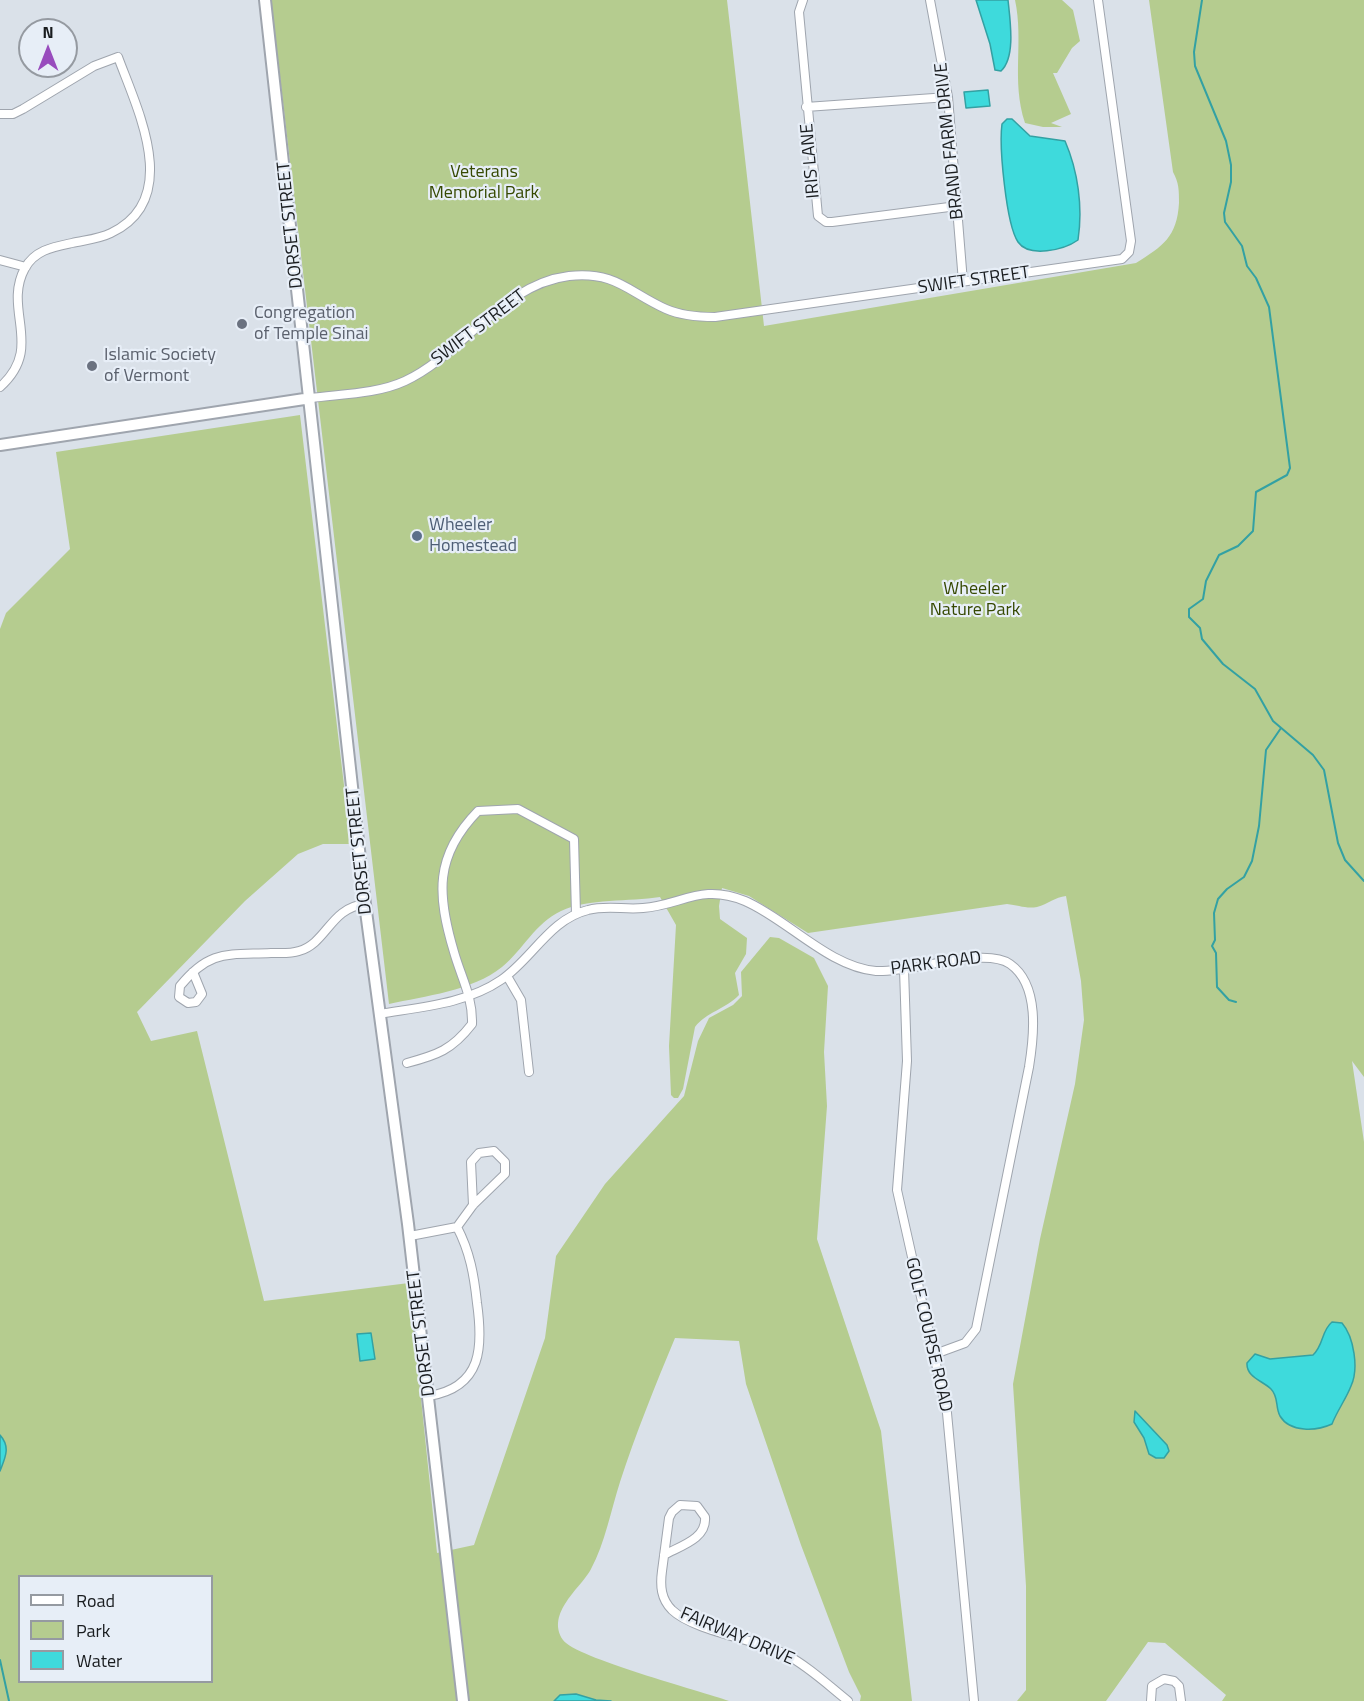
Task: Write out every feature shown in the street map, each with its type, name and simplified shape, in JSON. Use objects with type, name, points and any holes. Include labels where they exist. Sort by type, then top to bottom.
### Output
[{"type":"street","name":"DORSET STREET","points":[[265,0],[365,904],[410,1236],[463,1701]]},
{"type":"street","name":"IRIS LANE","points":[[803,0],[800,12],[807,107],[816,210],[821,219],[832,222],[957,206]]},
{"type":"street","name":"BRAND FARM DRIVE","points":[[930,0],[948,97],[963,282]]},
{"type":"street","name":"SWIFT STREET","points":[[0,445],[380,388],[404,381],[443,356],[514,299],[538,285],[558,278],[589,275],[610,279],[676,312],[715,317],[1118,260],[1129,252],[1131,241],[1098,0]]},
{"type":"street","points":[[0,114],[13,114],[94,66],[118,57],[150,150],[150,179],[136,213],[117,230],[104,236],[48,249],[35,256],[26,267],[18,293],[23,336],[22,355],[15,370],[0,387]]},
{"type":"street","points":[[807,107],[948,97]]},
{"type":"street","points":[[0,260],[26,267]]},
{"type":"street","points":[[407,1063],[440,1054],[461,1038],[472,1024],[470,996],[454,952],[441,897],[442,868],[465,824],[478,811],[518,809],[574,839],[576,914]]},
{"type":"street","name":"PARK ROAD","points":[[380,1014],[470,996],[507,976],[557,926],[576,914],[603,908],[645,908],[691,895],[725,896],[752,905],[850,964],[876,971],[978,958],[998,958],[1019,972],[1032,1007],[1029,1067],[978,1323],[974,1335],[965,1343],[935,1353]]},
{"type":"street","points":[[193,972],[207,960],[219,955],[298,951],[313,943],[345,909],[365,904]]},
{"type":"street","name":"GOLF COURSE ROAD","points":[[904,969],[908,1044],[897,1191],[935,1353],[950,1436],[974,1701]]},
{"type":"street","points":[[507,976],[521,1000],[529,1072]]},
{"type":"street","points":[[410,1236],[457,1227],[473,1206],[505,1174],[505,1162],[494,1151],[479,1153],[471,1162],[473,1206]]},
{"type":"street","points":[[429,1396],[444,1392],[464,1380],[474,1367],[481,1347],[474,1270],[465,1242],[457,1227]]},
{"type":"street","name":"FAIRWAY DRIVE","points":[[664,1555],[703,1531],[705,1517],[697,1506],[684,1503],[672,1512],[664,1555],[662,1591],[673,1611],[695,1622],[786,1655],[848,1701]]},
{"type":"street","points":[[1151,1701],[1152,1686],[1160,1679],[1167,1678],[1179,1686],[1180,1701]]},
{"type":"green space","points":[[271,0],[727,0],[764,326],[1136,263],[1161,246],[1167,239],[1178,215],[1179,203],[1149,0],[1364,0],[1364,1077],[1352,1061],[1364,1142],[1364,1701],[1222,1701],[1226,1695],[1165,1643],[1148,1642],[1106,1701],[1017,1701],[1026,1690],[1026,1586],[1013,1384],[1040,1239],[1075,1084],[1084,1020],[1081,981],[1066,896],[1037,907],[1007,904],[808,933],[749,896],[722,888],[719,906],[720,919],[747,938],[746,954],[735,973],[739,995],[695,1027],[683,1089],[678,1098],[671,1095],[669,1046],[676,925],[660,897],[596,902],[561,911],[544,922],[502,967],[490,975],[463,987],[389,1004]]},
{"type":"green space","points":[[1015,0],[1062,0],[1073,10],[1080,41],[1072,48],[1057,73],[1053,73],[1071,114],[1051,123],[1062,127],[1043,127],[1025,123],[1019,92]]},
{"type":"green space","points":[[300,415],[351,844],[323,844],[298,854],[245,901],[137,1012],[151,1041],[197,1031],[264,1301],[409,1283],[437,1553],[474,1545],[545,1338],[556,1256],[605,1184],[684,1096],[698,1041],[709,1018],[733,1005],[742,996],[741,972],[770,937],[779,938],[814,958],[828,986],[824,1052],[827,1106],[817,1239],[881,1431],[912,1701],[860,1701],[861,1696],[849,1672],[801,1545],[746,1384],[739,1341],[675,1338],[620,1482],[600,1548],[591,1569],[562,1610],[559,1630],[563,1640],[590,1656],[729,1701],[0,1701],[0,629],[6,613],[70,549],[56,452]]},
{"type":"water","points":[[976,0],[1008,0],[1011,28],[1010,48],[1006,65],[1001,71],[995,70],[990,44]]},
{"type":"water","points":[[988,90],[990,106],[966,108],[964,92]]},
{"type":"water","points":[[1007,119],[1012,119],[1030,136],[1065,141],[1073,164],[1080,202],[1078,240],[1072,244],[1047,251],[1038,251],[1023,247],[1018,242],[1010,219],[1003,166],[1001,135],[1002,124]]},
{"type":"water","points":[[1332,1322],[1342,1323],[1350,1336],[1355,1362],[1351,1386],[1332,1424],[1312,1429],[1297,1428],[1284,1422],[1273,1392],[1249,1372],[1247,1363],[1255,1354],[1270,1359],[1313,1355]]},
{"type":"water","points":[[371,1333],[375,1359],[360,1361],[357,1334]]},
{"type":"water","points":[[1135,1411],[1167,1445],[1169,1451],[1164,1458],[1156,1458],[1149,1454],[1144,1438],[1134,1422]]},
{"type":"water","points":[[0,1435],[6,1448],[0,1471]]},
{"type":"water","points":[[576,1694],[596,1700],[611,1701],[554,1701],[560,1695]]},
{"type":"waterway","points":[[1202,0],[1194,52],[1195,66],[1226,141],[1231,165],[1231,182],[1224,213],[1225,222],[1242,246],[1247,266],[1256,278],[1269,307],[1290,468],[1287,475],[1256,492],[1253,531],[1238,546],[1219,555],[1206,581],[1203,599],[1189,609],[1189,617],[1200,628],[1202,639],[1223,664],[1255,689],[1273,721],[1313,755],[1324,770],[1338,843],[1345,860],[1364,881]]},
{"type":"waterway","points":[[1236,1002],[1229,1000],[1217,987],[1216,953],[1212,946],[1215,940],[1214,913],[1218,899],[1227,889],[1244,877],[1252,861],[1259,826],[1266,750],[1281,728]]},
{"type":"waterway","points":[[0,1660],[9,1701]]},
{"type":"place","name":"Congregation of Temple Sinai","points":[[242,324]]},
{"type":"place","name":"Islamic Society of Vermont","points":[[92,366]]},
{"type":"place","name":"Wheeler Homestead","points":[[417,536]]},
{"type":"park label","name":"Veterans Memorial Park","points":[[484,183]]},
{"type":"park label","name":"Wheeler Nature Park","points":[[975,600]]}]
